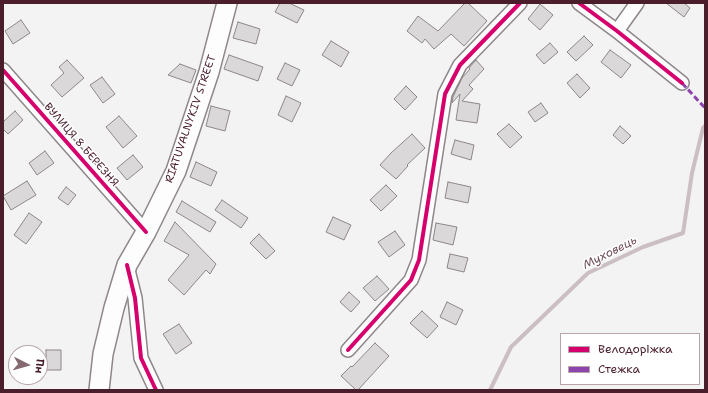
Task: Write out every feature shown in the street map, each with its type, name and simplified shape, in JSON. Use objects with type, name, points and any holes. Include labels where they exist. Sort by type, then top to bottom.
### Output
[{"type":"main road","name":"RIATUVALNYKIV STREET","points":[[99,390],[103,354],[114,308],[127,265],[146,232],[176,172],[209,72],[227,3]]},
{"type":"street","points":[[348,350],[411,280],[419,260],[445,94],[460,65],[520,3]]},
{"type":"street","points":[[580,3],[682,83]]},
{"type":"street","points":[[617,31],[637,3]]},
{"type":"street","name":"ВУЛИЦЯ 8 БЕРЕЗНЯ","points":[[3,70],[146,232]]},
{"type":"street","points":[[127,265],[135,298],[141,358],[156,390]]},
{"type":"building","points":[[280,3],[289,3],[304,10],[297,23],[275,12]]},
{"type":"building","points":[[465,3],[468,3],[487,21],[464,46],[451,34],[434,49],[425,39],[422,43],[407,31],[418,16],[438,31]]},
{"type":"building","points":[[666,3],[684,3],[690,8],[684,17]]},
{"type":"building","points":[[540,4],[553,15],[540,30],[528,19]]},
{"type":"building","points":[[21,20],[30,33],[13,44],[5,31]]},
{"type":"building","points":[[238,22],[260,29],[256,44],[233,38]]},
{"type":"building","points":[[584,36],[593,45],[576,61],[567,52]]},
{"type":"building","points":[[331,41],[349,52],[341,67],[322,55]]},
{"type":"building","points":[[550,43],[558,52],[544,64],[536,55]]},
{"type":"building","points":[[610,50],[631,65],[621,78],[601,62]]},
{"type":"building","points":[[229,55],[263,67],[258,81],[224,69]]},
{"type":"building","points":[[67,60],[84,78],[62,97],[51,85],[64,73],[59,67]]},
{"type":"building","points":[[476,60],[484,69],[469,85],[473,89],[462,101],[480,104],[477,123],[456,120],[460,94],[452,103],[453,97],[462,78]]},
{"type":"building","points":[[285,63],[300,70],[292,86],[277,79]]},
{"type":"building","points":[[180,64],[196,70],[191,83],[168,75]]},
{"type":"building","points":[[577,74],[590,88],[580,98],[567,83]]},
{"type":"building","points":[[102,77],[115,94],[103,103],[90,85]]},
{"type":"building","points":[[406,86],[417,97],[405,110],[394,99]]},
{"type":"building","points":[[286,96],[301,103],[292,122],[278,115]]},
{"type":"building","points":[[541,103],[548,113],[535,122],[528,112]]},
{"type":"building","points":[[211,106],[230,111],[225,131],[206,126]]},
{"type":"building","points":[[15,111],[23,120],[8,134],[3,129],[3,122]]},
{"type":"building","points":[[119,116],[137,136],[123,148],[106,127]]},
{"type":"building","points":[[509,124],[522,137],[510,148],[497,134]]},
{"type":"building","points":[[620,126],[631,136],[623,144],[613,135]]},
{"type":"building","points":[[412,134],[425,148],[407,165],[408,166],[396,179],[380,165]]},
{"type":"building","points":[[455,140],[474,145],[471,160],[451,154]]},
{"type":"building","points":[[45,151],[54,163],[37,175],[29,163]]},
{"type":"building","points":[[133,155],[143,167],[127,180],[117,168]]},
{"type":"building","points":[[196,162],[217,172],[211,186],[190,177]]},
{"type":"building","points":[[27,181],[36,195],[11,210],[3,196]]},
{"type":"building","points":[[448,182],[471,187],[468,203],[445,198]]},
{"type":"building","points":[[386,185],[397,196],[381,211],[370,200]]},
{"type":"building","points":[[66,187],[76,195],[68,205],[58,198]]},
{"type":"building","points":[[222,200],[248,218],[241,228],[215,210]]},
{"type":"building","points":[[182,201],[216,222],[210,232],[176,212]]},
{"type":"building","points":[[29,213],[42,222],[26,244],[14,235]]},
{"type":"building","points":[[333,217],[351,225],[344,240],[326,232]]},
{"type":"building","points":[[175,222],[216,264],[210,274],[206,270],[184,295],[168,280],[189,255],[164,241]]},
{"type":"building","points":[[436,223],[457,227],[453,245],[433,240]]},
{"type":"building","points":[[395,231],[405,245],[389,257],[378,242]]},
{"type":"building","points":[[259,234],[275,251],[266,259],[250,243]]},
{"type":"building","points":[[450,254],[468,258],[464,272],[447,268]]},
{"type":"building","points":[[377,276],[389,289],[375,301],[363,288]]},
{"type":"building","points":[[349,292],[360,302],[351,312],[340,302]]},
{"type":"building","points":[[447,302],[463,310],[456,325],[440,317]]},
{"type":"building","points":[[422,311],[438,326],[427,338],[410,323]]},
{"type":"building","points":[[179,324],[192,343],[176,354],[163,334]]},
{"type":"building","points":[[375,343],[389,356],[358,390],[356,390],[341,376],[351,366],[352,367]]},
{"type":"building","points":[[48,350],[61,350],[61,370],[48,370]]},
{"type":"waterway","name":"Муховець","points":[[490,390],[511,347],[588,273],[643,247],[683,233],[692,173],[703,128],[705,126]]},
{"type":"marked path","points":[[682,83],[705,108]]},
{"type":"cycle path","points":[[348,350],[411,280],[419,260],[445,94],[460,65],[520,3]]},
{"type":"cycle path","points":[[579,3],[682,83]]},
{"type":"cycle path","points":[[3,70],[146,232]]},
{"type":"cycle path","points":[[127,265],[135,298],[141,358],[156,390]]}]
